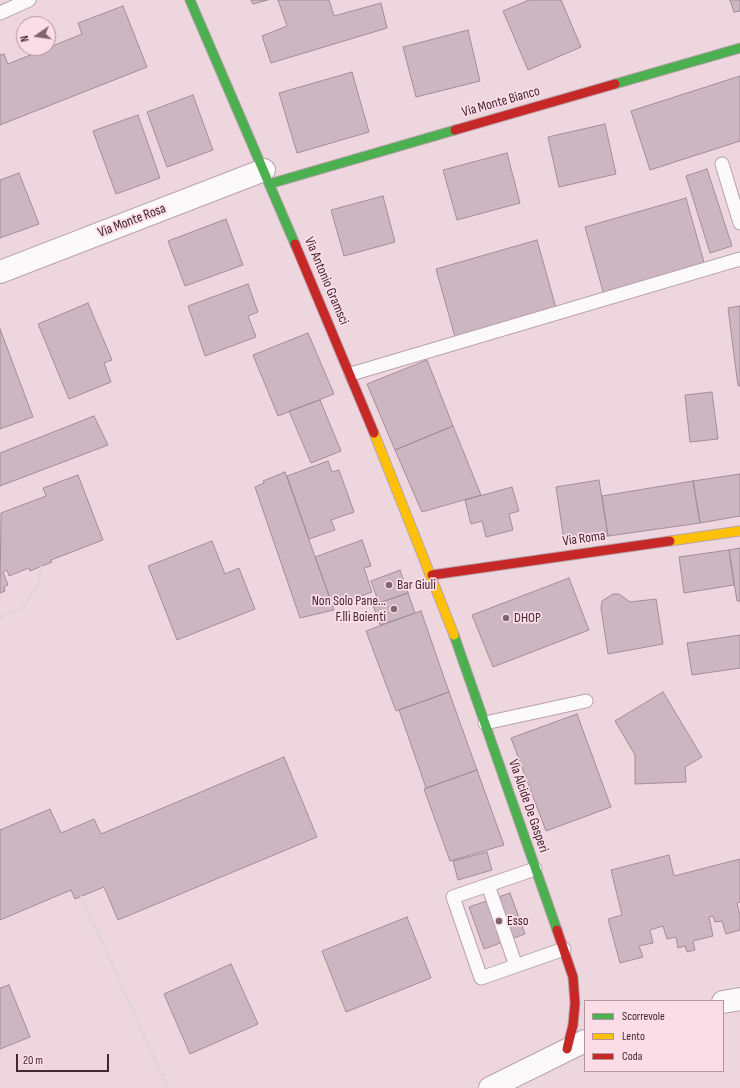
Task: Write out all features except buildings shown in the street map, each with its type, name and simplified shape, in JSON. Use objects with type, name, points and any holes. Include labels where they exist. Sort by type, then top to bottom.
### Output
[{"type":"street","name":"Via Antonio Gramsci","points":[[190,0],[351,374],[432,575]]},
{"type":"street","name":"Via Monte Bianco","points":[[266,177],[740,48]]},
{"type":"street","name":"Via Monte Rosa","points":[[0,272],[88,238],[266,177]]},
{"type":"street","name":"Via Roma","points":[[432,575],[740,531]]},
{"type":"street","name":"Via Alcide De Gasperi","points":[[432,575],[573,977],[575,1003],[573,1026],[576,1045]]},
{"type":"street","points":[[724,1002],[740,999]]},
{"type":"street","points":[[490,1088],[576,1045]]},
{"type":"lane","points":[[0,13],[29,0]]},
{"type":"lane","points":[[722,164],[740,223]]},
{"type":"lane","points":[[351,374],[740,259]]},
{"type":"lane","points":[[485,723],[586,701]]},
{"type":"lane","points":[[535,869],[453,897],[481,978],[564,949]]},
{"type":"lane","points":[[488,885],[516,966]]},
{"type":"path","points":[[0,617],[20,609],[38,586],[41,566]]},
{"type":"path","points":[[81,896],[168,1088]]},
{"type":"traffic: fast","points":[[190,0],[295,244]]},
{"type":"traffic: fast","points":[[615,84],[740,48]]},
{"type":"traffic: fast","points":[[269,184],[455,130]]},
{"type":"traffic: fast","points":[[454,635],[557,930]]},
{"type":"traffic: slow","points":[[374,433],[454,635]]},
{"type":"traffic: slow","points":[[670,541],[740,531]]},
{"type":"traffic: jam","points":[[455,130],[615,84]]},
{"type":"traffic: jam","points":[[295,244],[374,433]]},
{"type":"traffic: jam","points":[[432,575],[670,541]]},
{"type":"traffic: jam","points":[[557,930],[573,977],[575,1003],[573,1025],[567,1049]]},
{"type":"place","name":"Bar Giuli","points":[[389,585]]},
{"type":"place","name":"Non Solo Pane... F.lli Boienti","points":[[394,609]]},
{"type":"place","name":"DHOP","points":[[506,618]]},
{"type":"place","name":"Esso","points":[[499,921]]}]
